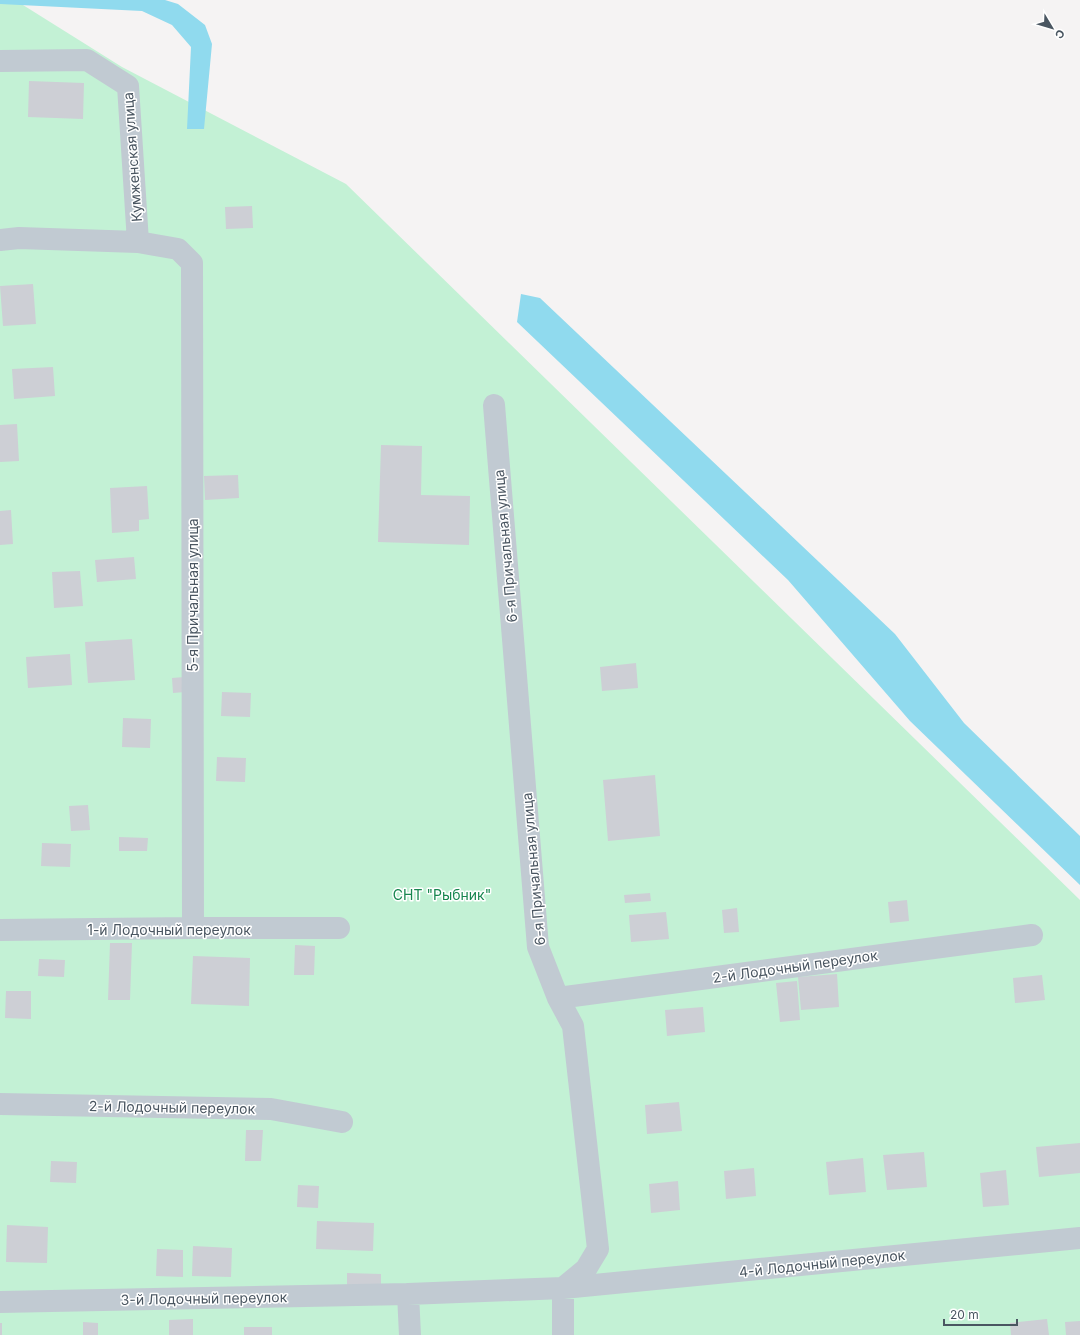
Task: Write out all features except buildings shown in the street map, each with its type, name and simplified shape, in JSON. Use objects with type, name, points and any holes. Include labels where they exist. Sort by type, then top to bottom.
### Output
[{"type":"street","name":"Кумженская улица","points":[[0,61],[87,60],[128,86],[138,242]]},
{"type":"street","points":[[0,240],[19,238],[138,242]]},
{"type":"street","name":"5-я Причальная улица","points":[[138,242],[178,249],[192,263],[193,928]]},
{"type":"street","name":"6-я Причальная улица","points":[[494,405],[538,947],[558,998],[573,1026],[598,1249],[586,1269],[563,1288]]},
{"type":"street","points":[[0,923],[0,930]]},
{"type":"street","name":"1-й Лодочный переулок","points":[[0,930],[339,928]]},
{"type":"street","name":"2-й Лодочный переулок","points":[[558,998],[1032,935]]},
{"type":"street","name":"2-й Лодочный переулок","points":[[0,1104],[271,1109],[342,1122]]},
{"type":"street","name":"4-й Лодочный переулок","points":[[408,1294],[563,1288],[1080,1238]]},
{"type":"street","points":[[563,1288],[563,1335]]},
{"type":"street","points":[[408,1294],[410,1335]]},
{"type":"street","name":"3-й Лодочный переулок","points":[[0,1302],[408,1294]]},
{"type":"green space","name":"СНТ \"Рыбник\"","points":[[0,0],[15,0],[122,67],[346,184],[1080,900],[1080,1335],[0,1335]]},
{"type":"water","points":[[0,0],[165,0],[178,4],[205,25],[212,44],[204,129],[187,129],[191,47],[172,25],[142,11],[0,4]]},
{"type":"water","points":[[521,294],[540,298],[895,634],[964,723],[1080,836],[1080,885],[910,721],[788,580],[517,322]]}]
